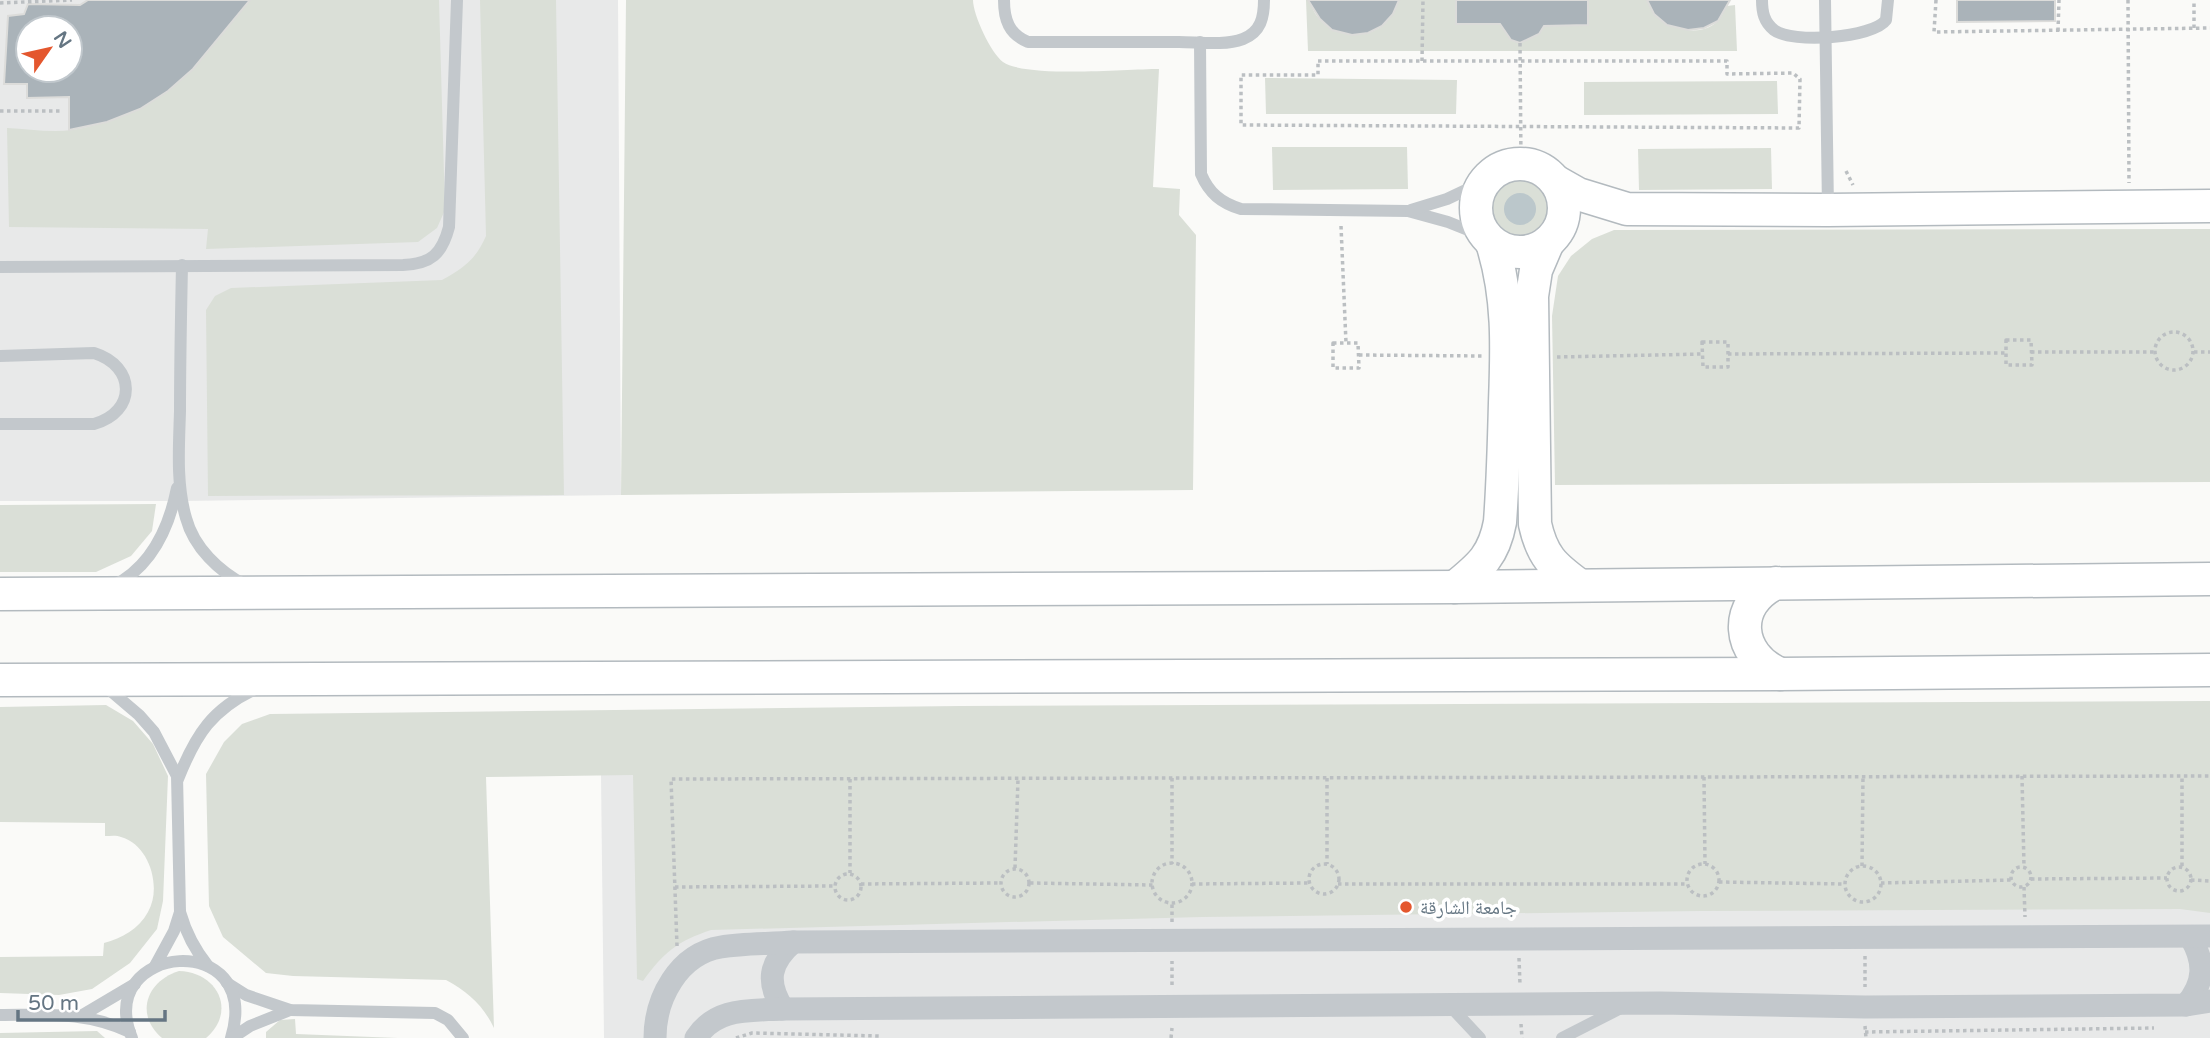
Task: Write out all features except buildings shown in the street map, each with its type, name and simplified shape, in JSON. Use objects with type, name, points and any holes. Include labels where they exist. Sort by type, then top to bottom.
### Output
[{"type":"street","points":[[1455,587],[1488,557],[1497,539],[1519,442],[1533,282],[1563,216],[1564,204],[1555,181],[1546,172],[1521,163],[1506,165],[1483,182],[1475,205],[1480,228],[1490,241],[1502,272],[1507,357],[1519,442],[1539,544],[1548,560],[1579,585]]},
{"type":"street","points":[[1555,181],[1590,198],[1627,209],[2210,206]]},
{"type":"street","points":[[1490,241],[1506,250],[1535,250],[1576,226],[1627,209]]},
{"type":"street","points":[[0,594],[1455,587],[2210,579]]},
{"type":"street","points":[[1776,583],[1758,595],[1747,613],[1745,624],[1748,646],[1754,655],[1761,664],[1780,674]]},
{"type":"street","points":[[0,680],[2210,670]]},
{"type":"street","points":[[655,1038],[655,1018],[661,999],[684,967],[700,955],[719,947],[793,942],[2201,937],[2201,980],[2196,994],[2186,1005]]},
{"type":"street","points":[[783,1009],[775,996],[771,981],[777,959],[793,942]]},
{"type":"street","points":[[696,1038],[715,1018],[731,1012],[783,1009],[1634,1003],[1865,1007],[2186,1005],[2210,1001]]},
{"type":"lane","points":[[0,267],[403,265],[420,264],[435,256],[445,243],[449,227],[457,0]]},
{"type":"lane","points":[[1004,0],[1006,23],[1011,31],[1028,42],[1232,41],[1252,34],[1260,26],[1264,16],[1264,0]]},
{"type":"lane","points":[[1762,0],[1766,21],[1781,35],[1826,38],[1875,29],[1886,20],[1888,0]]},
{"type":"lane","points":[[1825,0],[1828,210]]},
{"type":"lane","points":[[1200,42],[1201,174],[1211,192],[1227,205],[1241,209],[1408,211],[1448,222],[1490,241]]},
{"type":"lane","points":[[1408,211],[1447,199],[1483,182]]},
{"type":"lane","points":[[182,264],[179,474],[186,519],[195,539],[208,557],[224,572],[263,593]]},
{"type":"lane","points":[[0,356],[94,353],[107,357],[117,365],[124,376],[126,389],[124,402],[117,413],[106,421],[94,424],[0,424]]},
{"type":"lane","points":[[97,593],[117,584],[135,571],[162,538],[170,517],[179,474]]},
{"type":"lane","points":[[96,679],[139,715],[154,732],[178,779]]},
{"type":"lane","points":[[276,680],[233,699],[216,714],[189,751],[178,779],[180,912],[195,950],[227,983],[268,1004],[290,1010],[435,1013],[448,1020],[463,1038]]},
{"type":"lane","points":[[81,1016],[136,983],[155,965],[174,931],[180,912]]},
{"type":"lane","points":[[155,965],[173,960],[191,960],[208,966]]},
{"type":"lane","points":[[131,1035],[127,1006],[136,983]]},
{"type":"lane","points":[[227,983],[235,1000],[236,1019],[232,1038]]},
{"type":"lane","points":[[1562,1038],[1634,1003]]},
{"type":"lane","points":[[1450,1006],[1480,1038]]},
{"type":"lane","points":[[232,1038],[260,1021],[290,1010]]},
{"type":"lane","points":[[0,1015],[81,1016],[98,1019],[131,1035]]},
{"type":"path","points":[[0,3],[72,0]]},
{"type":"path","points":[[1422,61],[1423,0]]},
{"type":"path","points":[[1936,0],[1934,32],[2210,28]]},
{"type":"path","points":[[2058,31],[2059,0]]},
{"type":"path","points":[[2128,0],[2129,192]]},
{"type":"path","points":[[2194,0],[2194,28]]},
{"type":"path","points":[[1520,43],[1521,163]]},
{"type":"path","points":[[1318,61],[1422,61],[1727,61],[1727,74],[1793,73],[1800,79],[1799,128],[1241,125],[1241,75],[1318,75],[1318,61]]},
{"type":"path","points":[[0,111],[63,111]]},
{"type":"path","points":[[1340,210],[1346,343]]},
{"type":"path","points":[[2174,332],[2186,336],[2193,346],[2186,367],[2174,371],[2159,363],[2155,352],[2158,340],[2174,332]]},
{"type":"path","points":[[2006,340],[2031,340],[2032,365],[2006,365],[2006,353],[2006,340]]},
{"type":"path","points":[[1702,342],[1728,342],[1728,354],[1728,367],[1703,367],[1702,342]]},
{"type":"path","points":[[1333,343],[1346,343],[1359,343],[1359,368],[1333,368],[1333,343]]},
{"type":"path","points":[[2031,352],[2155,352]]},
{"type":"path","points":[[2193,352],[2210,352]]},
{"type":"path","points":[[1728,354],[2006,353]]},
{"type":"path","points":[[2022,776],[2024,867]]},
{"type":"path","points":[[2167,878],[2173,889],[2178,891],[2189,886],[2192,880],[2189,872],[2182,866],[2182,776]]},
{"type":"path","points":[[684,967],[677,951],[671,779],[2210,776]]},
{"type":"path","points":[[1704,777],[1705,864]]},
{"type":"path","points":[[1863,777],[1863,866]]},
{"type":"path","points":[[1172,778],[1172,864]]},
{"type":"path","points":[[1326,778],[1327,864]]},
{"type":"path","points":[[850,779],[850,873]]},
{"type":"path","points":[[1015,869],[1018,779]]},
{"type":"path","points":[[1172,864],[1184,868],[1192,884],[1188,895],[1172,903],[1157,896],[1153,885],[1156,872],[1172,864]]},
{"type":"path","points":[[1327,864],[1337,872],[1338,884],[1335,890],[1323,895],[1312,889],[1309,883],[1309,876],[1319,865],[1327,864]]},
{"type":"path","points":[[1705,864],[1714,868],[1719,882],[1713,893],[1701,896],[1695,894],[1688,884],[1689,872],[1693,867],[1705,864]]},
{"type":"path","points":[[1863,866],[1875,872],[1881,883],[1876,897],[1863,902],[1850,897],[1844,884],[1850,871],[1863,866]]},
{"type":"path","points":[[2167,878],[2172,869],[2182,866]]},
{"type":"path","points":[[1881,883],[2011,880],[2018,887],[2024,887],[2029,885],[2032,879],[2030,871],[2024,867]]},
{"type":"path","points":[[2011,880],[2014,870],[2024,867]]},
{"type":"path","points":[[1015,869],[1026,873],[1030,883],[1028,891],[1015,898],[1002,891],[1000,883],[1005,873],[1015,869]]},
{"type":"path","points":[[850,873],[857,877],[861,884],[858,897],[849,901],[840,898],[834,886],[841,875],[850,873]]},
{"type":"path","points":[[2032,879],[2167,878]]},
{"type":"path","points":[[2192,880],[2210,881]]},
{"type":"path","points":[[1719,882],[1844,884]]},
{"type":"path","points":[[861,884],[1000,883]]},
{"type":"path","points":[[1030,883],[1153,885]]},
{"type":"path","points":[[1192,884],[1309,883]]},
{"type":"path","points":[[1338,884],[1688,884]]},
{"type":"path","points":[[675,887],[834,886]]},
{"type":"path","points":[[2024,887],[2025,938]]},
{"type":"path","points":[[1171,1038],[1172,903]]},
{"type":"path","points":[[1865,1032],[2131,1030],[2164,1027]]},
{"type":"path","points":[[736,1038],[752,1033],[879,1038]]},
{"type":"shaded area","points":[[0,0],[618,0],[621,495],[0,501]]},
{"type":"shaded area","points":[[247,0],[439,0],[445,210],[437,228],[418,242],[206,249],[208,229],[9,227],[7,128],[72,130],[115,119],[134,110],[169,89],[200,60]]},
{"type":"shaded area","points":[[480,0],[556,0],[564,495],[208,496],[206,310],[215,296],[231,288],[442,280],[468,262],[482,244],[486,236]]},
{"type":"shaded area","points":[[626,0],[973,0],[979,24],[993,51],[1003,62],[1015,67],[1054,71],[1159,69],[1153,187],[1180,189],[1179,215],[1196,235],[1193,490],[621,495]]},
{"type":"shaded area","points":[[1306,0],[1310,0],[1320,20],[1328,27],[1349,34],[1371,32],[1381,27],[1392,15],[1399,0],[1456,0],[1456,24],[1588,0],[1648,0],[1653,9],[1668,23],[1688,30],[1709,27],[1719,19],[1727,6],[1735,5],[1737,51],[1308,51]]},
{"type":"shaded area","points":[[1265,78],[1457,80],[1456,114],[1266,114]]},
{"type":"shaded area","points":[[1777,81],[1778,114],[1584,115],[1584,82]]},
{"type":"shaded area","points":[[1272,147],[1407,147],[1408,189],[1273,190]]},
{"type":"shaded area","points":[[1771,148],[1772,189],[1639,190],[1638,149]]},
{"type":"shaded area","points":[[1520,175],[1533,178],[1544,185],[1551,196],[1554,209],[1551,222],[1544,233],[1533,240],[1520,243],[1507,240],[1496,233],[1489,222],[1486,209],[1489,196],[1496,185],[1507,178]]},
{"type":"shaded area","points":[[1520,193],[1531,198],[1536,209],[1531,220],[1520,225],[1509,220],[1504,209],[1509,198]]},
{"type":"shaded area","points":[[2210,229],[2210,482],[1555,485],[1552,316],[1558,276],[1571,256],[1592,239],[1614,230]]},
{"type":"shaded area","points":[[156,504],[152,531],[131,556],[96,572],[0,572],[0,505]]},
{"type":"shaded area","points":[[2210,701],[2210,913],[2180,909],[1701,911],[1202,917],[711,930],[672,949],[643,981],[637,979],[633,775],[486,777],[494,1028],[474,1000],[446,980],[266,973],[223,937],[209,906],[206,774],[224,742],[242,724],[270,714],[960,706]]},
{"type":"shaded area","points":[[106,705],[133,721],[153,744],[168,776],[163,901],[157,929],[130,963],[92,989],[59,995],[0,993],[0,957],[103,956],[104,943],[135,928],[148,912],[152,902],[153,880],[146,858],[131,842],[119,836],[105,836],[105,823],[0,822],[0,707]]},
{"type":"shaded area","name":"جامعة الشارقة","points":[[2210,769],[2210,1038],[604,1038],[601,775]]},
{"type":"shaded area","points":[[179,971],[204,978],[219,995],[220,1017],[206,1038],[162,1038],[148,1019],[148,999],[152,990],[159,982]]},
{"type":"shaded area","points":[[295,1019],[296,1034],[398,1038],[266,1038],[266,1032],[280,1020]]},
{"type":"shaded area","points":[[97,1031],[105,1038],[0,1038],[0,1033]]},
{"type":"place","name":"جامعة الشارقة","points":[[1406,907]]}]
